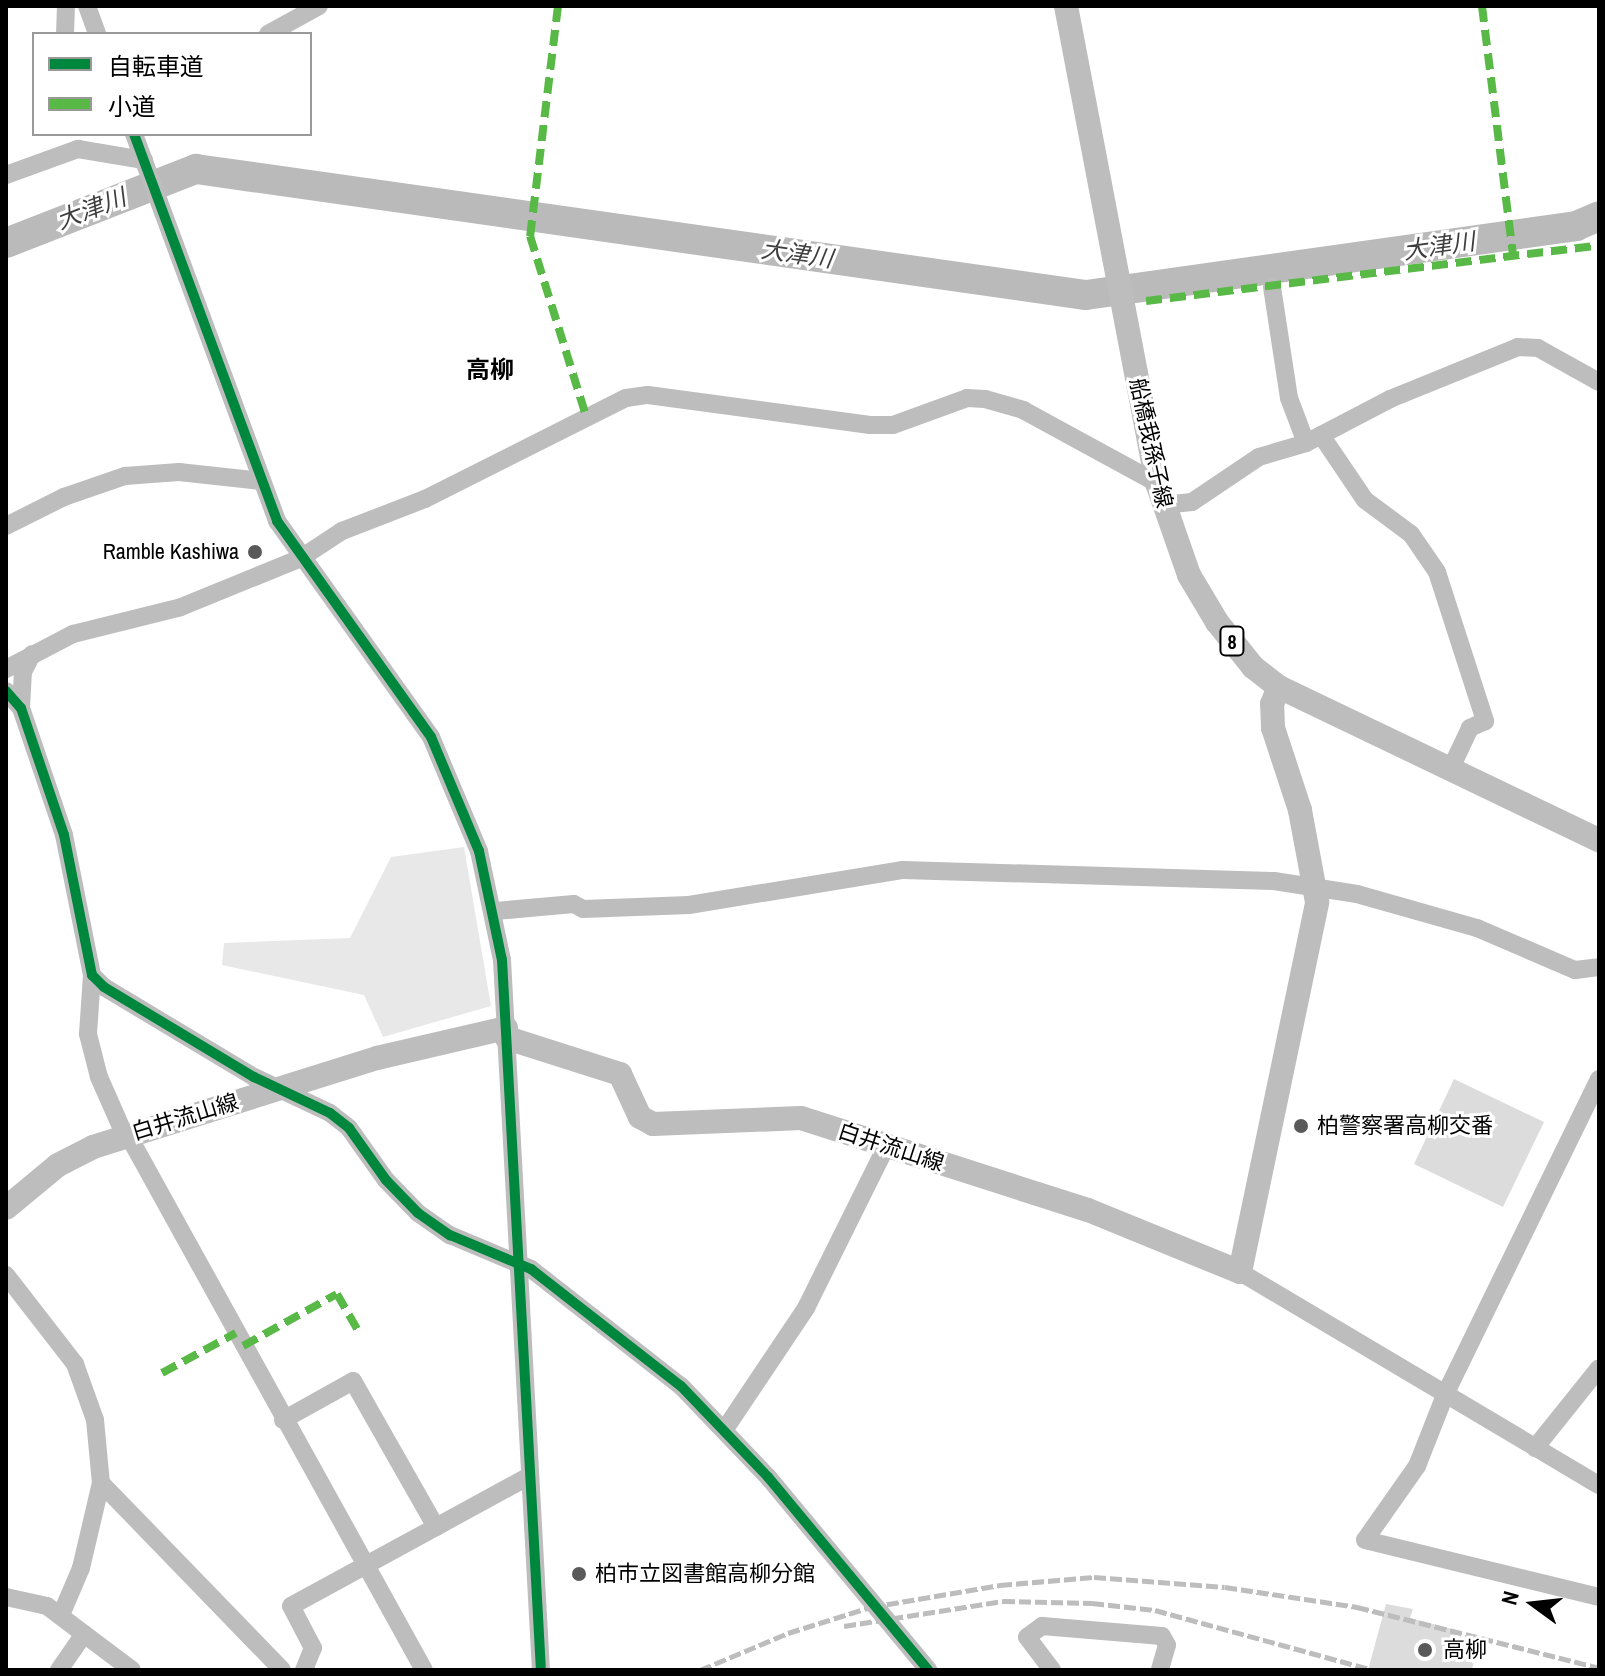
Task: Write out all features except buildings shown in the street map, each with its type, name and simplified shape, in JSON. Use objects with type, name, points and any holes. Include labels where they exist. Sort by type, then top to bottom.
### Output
[{"type":"main road","name":"船橋我孫子線","points":[[1066,6],[1160,494],[1189,575],[1217,622],[1253,667],[1279,687],[1599,840]]},
{"type":"main road","points":[[1240,1272],[1317,884],[1300,810],[1273,728],[1272,704],[1279,687]]},
{"type":"main road","name":"白井流山線","points":[[6,1208],[58,1165],[127,1135],[488,1028],[506,1028],[507,1038],[620,1074],[640,1117],[653,1124],[801,1118],[1125,1223],[1240,1272]]},
{"type":"street","points":[[65,32],[66,6]]},
{"type":"street","points":[[87,6],[96,32]]},
{"type":"street","points":[[272,32],[319,6]]},
{"type":"street","points":[[135,136],[277,521],[431,737],[464,809],[495,911],[506,1033],[541,1670]]},
{"type":"street","points":[[6,175],[75,141],[146,164]]},
{"type":"street","points":[[1272,287],[1289,398],[1314,439],[1365,500],[1411,534],[1437,572],[1485,721],[1470,728],[1451,768]]},
{"type":"street","points":[[6,669],[73,634],[181,607],[301,558],[342,531],[425,499],[607,405],[648,395],[870,425],[893,425],[967,398],[985,399],[1023,410],[1160,494],[1192,502],[1240,466],[1314,439],[1390,399],[1518,347],[1538,348],[1599,382]]},
{"type":"street","points":[[6,526],[64,497],[125,476],[179,472],[262,481]]},
{"type":"street","points":[[32,654],[23,672],[21,708],[64,835],[92,975],[88,1034],[99,1077],[127,1135],[283,1420],[424,1670]]},
{"type":"street","points":[[6,691],[21,708]]},
{"type":"street","points":[[495,911],[574,904],[583,909],[689,905],[903,870],[1013,870],[1317,884],[1477,928],[1575,970],[1599,967]]},
{"type":"street","points":[[92,975],[123,1001],[349,1128],[386,1180],[418,1213],[450,1235],[517,1262],[681,1386],[725,1429],[928,1670]]},
{"type":"street","points":[[1599,1079],[1445,1395],[1417,1466],[1365,1540],[1599,1597]]},
{"type":"street","points":[[725,1429],[806,1308],[887,1145]]},
{"type":"street","points":[[1240,1272],[1599,1485]]},
{"type":"street","points":[[6,1275],[75,1364],[95,1420],[101,1483],[81,1568],[61,1615]]},
{"type":"street","points":[[1535,1448],[1599,1368]]},
{"type":"street","points":[[283,1420],[353,1381],[436,1527]]},
{"type":"street","points":[[304,1670],[313,1648],[291,1606],[528,1477]]},
{"type":"street","points":[[101,1483],[282,1670]]},
{"type":"street","points":[[6,1597],[30,1599],[61,1615],[132,1670]]},
{"type":"street","points":[[1052,1670],[1027,1637],[1042,1626],[1162,1636],[1167,1645],[1160,1670]]},
{"type":"street","points":[[59,1670],[84,1634]]},
{"type":"shaded area","points":[[464,847],[491,1006],[383,1037],[364,995],[222,965],[224,943],[350,938],[391,857]]},
{"type":"waterway","name":"大津川","points":[[6,243],[196,169],[1086,295],[1576,226],[1599,216]]},
{"type":"railway","points":[[700,1670],[788,1633],[871,1607],[1000,1585],[1094,1577],[1225,1587],[1357,1607],[1599,1668]]},
{"type":"railway","points":[[844,1626],[1003,1601],[1092,1603],[1155,1610],[1373,1670]]},
{"type":"marked path","points":[[558,6],[530,236],[586,416]]},
{"type":"marked path","points":[[1482,6],[1513,254]]},
{"type":"marked path","points":[[1146,301],[1599,245]]},
{"type":"marked path","points":[[243,1346],[337,1294],[360,1334]]},
{"type":"marked path","points":[[162,1373],[236,1333]]},
{"type":"cycle path","points":[[135,136],[277,521],[431,737],[479,851],[502,960],[541,1670]]},
{"type":"cycle path","points":[[6,691],[21,708],[64,835],[92,975],[104,987],[254,1077],[330,1113],[349,1128],[386,1180],[418,1213],[450,1235],[531,1269],[681,1386],[768,1477],[928,1670]]},
{"type":"place","name":"Ramble Kashiwa","points":[[255,552]]},
{"type":"place","name":"柏警察署高柳交番","points":[[1301,1126]]},
{"type":"place","name":"柏市立図書館高柳分館","points":[[579,1574]]},
{"type":"place","name":"高柳","points":[[1425,1650]]},
{"type":"district","name":"高柳","points":[[490,370]]}]
